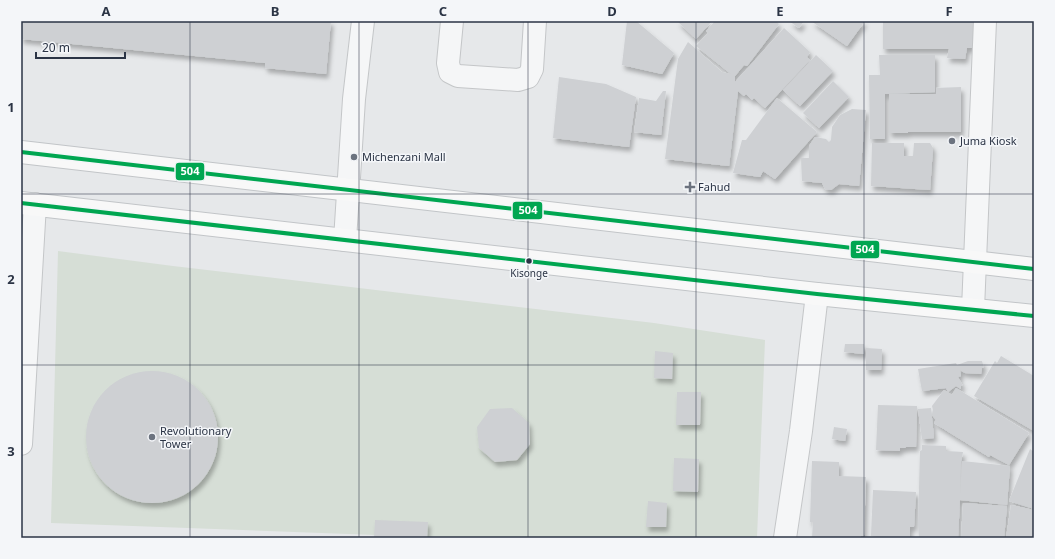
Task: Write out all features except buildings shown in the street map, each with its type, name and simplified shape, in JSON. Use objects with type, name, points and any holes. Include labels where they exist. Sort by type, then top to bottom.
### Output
[{"type":"main road","points":[[21,152],[1034,269]]},
{"type":"main road","points":[[28,203],[817,294],[1034,316]]},
{"type":"street","points":[[345,240],[354,99],[364,21]]},
{"type":"street","points":[[452,21],[448,63],[450,72],[458,76],[518,80],[528,78],[532,69],[535,21]]},
{"type":"street","points":[[973,309],[985,21]]},
{"type":"street","points":[[21,444],[28,203]]},
{"type":"street","points":[[785,538],[801,431],[817,294]]},
{"type":"shaded area","points":[[58,251],[654,323],[765,340],[757,538],[456,538],[51,523]]},
{"type":"transit line","name":"504","points":[[21,152],[1034,269]]},
{"type":"transit line","name":"504","points":[[21,203],[817,294],[1034,316]]},
{"type":"place","name":"Juma Kiosk","points":[[952,141]]},
{"type":"place","name":"Michenzani Mall","points":[[354,157]]},
{"type":"place","name":"Fahud","points":[[690,187]]},
{"type":"place","name":"Kisonge","points":[[529,261]]},
{"type":"place","name":"Revolutionary Tower","points":[[152,437]]}]
